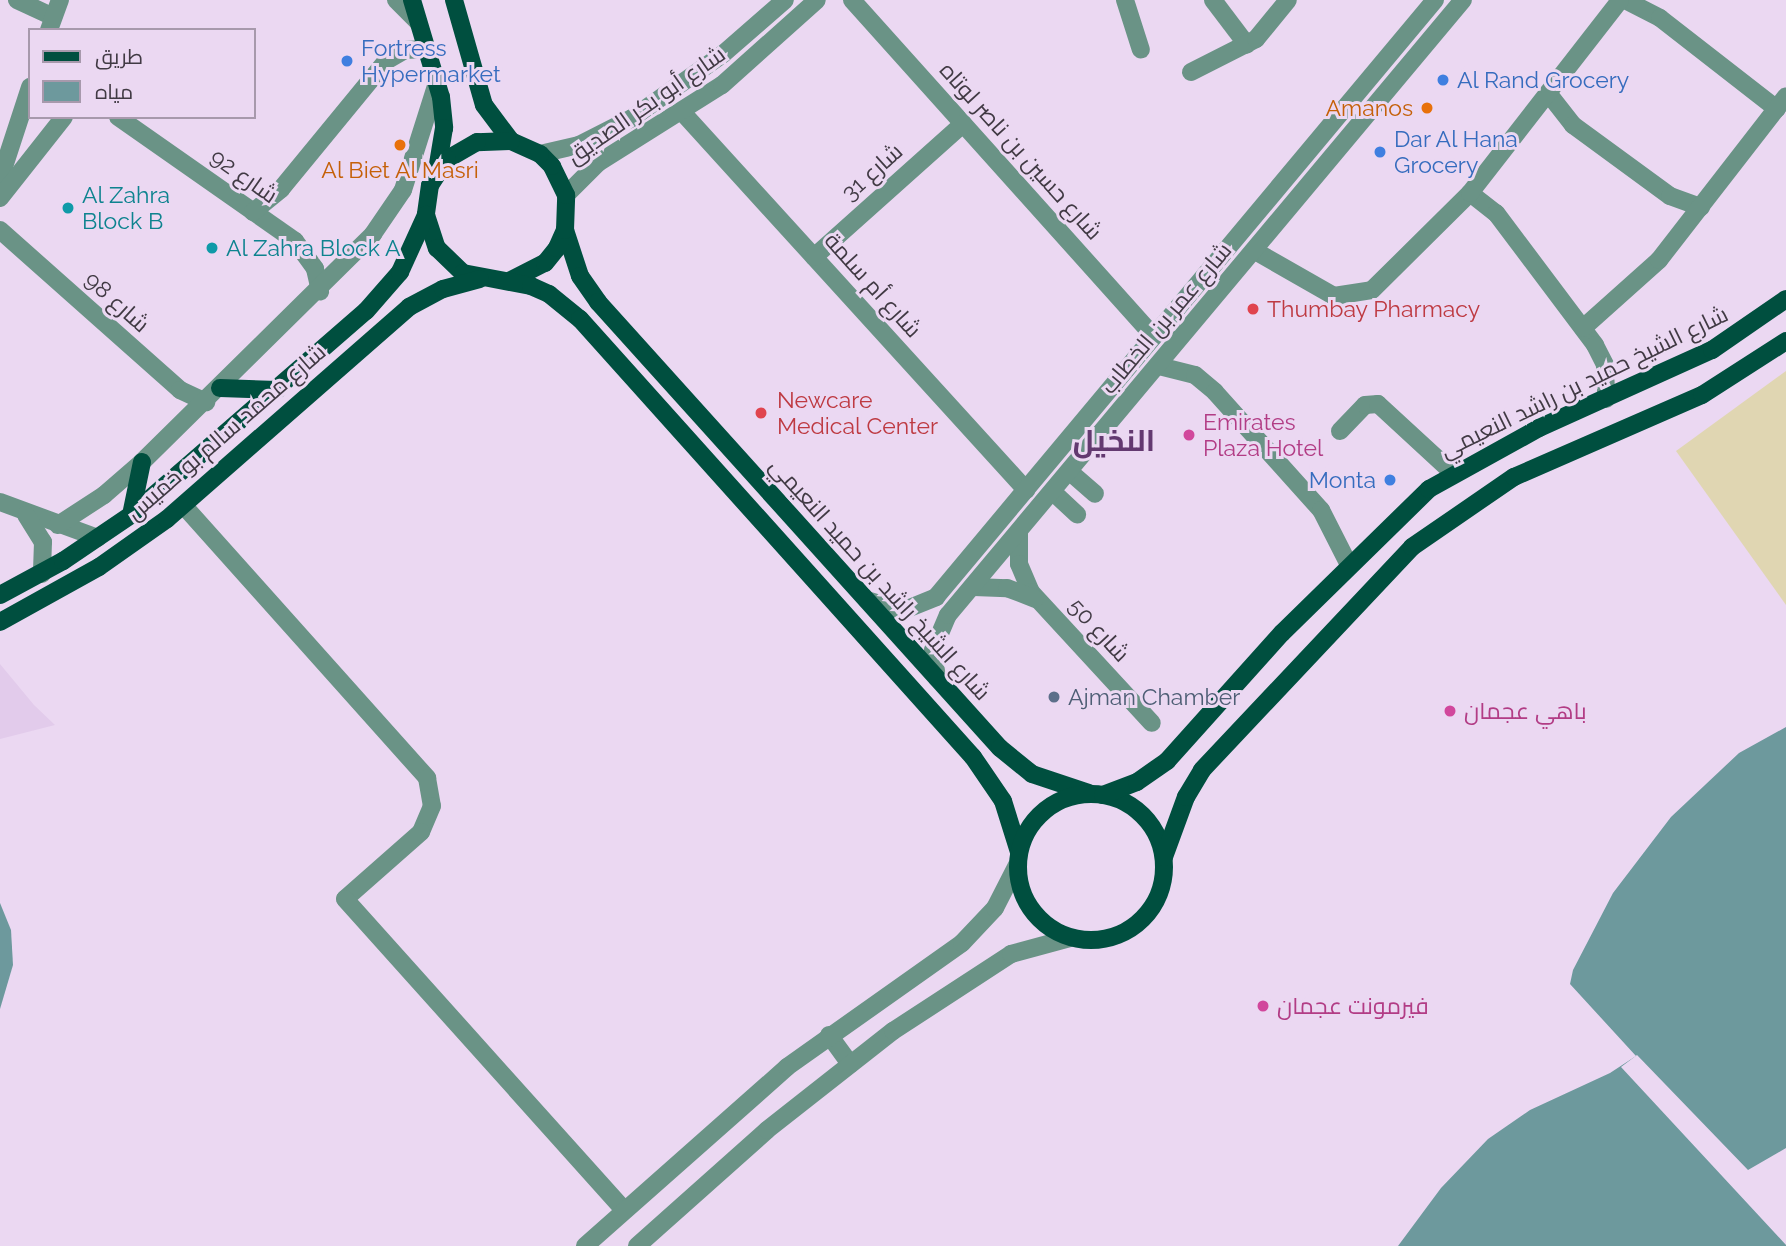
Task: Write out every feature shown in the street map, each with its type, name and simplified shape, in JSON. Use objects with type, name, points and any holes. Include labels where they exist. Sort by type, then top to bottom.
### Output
[{"type":"main road","points":[[412,0],[437,83],[444,128],[426,215],[429,232],[443,256],[463,273],[480,279],[511,280],[549,293],[580,319],[973,757],[1003,801],[1018,859],[1019,884],[1032,910],[1052,930],[1070,938],[1112,938],[1147,915],[1164,878],[1164,857],[1185,797],[1202,770],[1412,547],[1514,477],[1702,395],[1786,341]]},
{"type":"main road","points":[[454,0],[484,105],[511,141]]},
{"type":"main road","points":[[437,172],[447,159],[477,142],[511,141],[540,154],[552,166],[566,195],[565,230],[545,262],[511,280]]},
{"type":"main road","name":"شارع محمد سالم بو خميس","points":[[0,595],[41,574],[131,514],[277,390],[391,285],[407,260],[426,215]]},
{"type":"main road","name":"شارع الشيخ راشد بن حميد النعيمي","points":[[565,230],[576,268],[598,302],[1015,762],[1050,783],[1096,794]]},
{"type":"main road","name":"شارع محمد سالم بو خميس","points":[[0,622],[99,567],[184,506],[409,307],[443,289],[480,279]]},
{"type":"main road","name":"شارع الشيخ حميد بن راشد النعيمي","points":[[1096,794],[1137,782],[1167,761],[1349,565],[1413,503],[1453,473],[1712,350],[1786,299]]},
{"type":"main road","points":[[220,388],[277,390]]},
{"type":"main road","points":[[131,514],[142,462]]},
{"type":"main road","points":[[1018,859],[1036,818],[1069,797],[1096,794],[1137,809],[1150,822],[1164,857]]},
{"type":"street","points":[[17,0],[51,24],[60,0]]},
{"type":"street","points":[[397,0],[418,22]]},
{"type":"street","name":"شارع أبو بكر الصديق","points":[[566,195],[598,163],[682,113],[732,77],[817,0]]},
{"type":"street","name":"شارع حسين بن ناصر لوتاه","points":[[852,0],[1154,336]]},
{"type":"street","points":[[1125,0],[1141,50]]},
{"type":"street","points":[[1213,0],[1247,45]]},
{"type":"street","points":[[1191,72],[1247,45],[1264,32],[1288,0]]},
{"type":"street","name":"شارع عمر بن الخطاب","points":[[867,600],[902,611],[926,604],[1026,490],[1435,0]]},
{"type":"street","name":"شارع عمر بن الخطاب","points":[[937,678],[933,650],[938,632],[1463,0]]},
{"type":"street","points":[[1255,251],[1321,292],[1360,295],[1383,282],[1470,193],[1623,0],[1660,18],[1781,103],[1659,260],[1583,328]]},
{"type":"street","name":"شارع أبو بكر الصديق","points":[[540,154],[579,145],[632,118],[723,54],[777,2]]},
{"type":"street","points":[[253,212],[281,189],[386,61],[405,50],[426,49]]},
{"type":"street","points":[[58,525],[104,495],[142,462],[320,291],[373,234],[403,190],[437,83]]},
{"type":"street","points":[[0,179],[28,93]]},
{"type":"street","points":[[1548,93],[1573,125],[1670,196],[1701,207]]},
{"type":"street","name":"شارع أم سلمة","points":[[682,113],[1026,490]]},
{"type":"street","points":[[0,198],[62,119]]},
{"type":"street","name":"شارع 92","points":[[121,119],[303,249],[315,269],[320,291]]},
{"type":"street","name":"شارع 31","points":[[814,257],[963,124]]},
{"type":"street","points":[[1470,193],[1496,213],[1583,328],[1605,365],[1605,400]]},
{"type":"street","name":"شارع 98","points":[[0,230],[180,390],[206,402]]},
{"type":"street","points":[[1213,265],[1222,267],[1230,280]]},
{"type":"street","points":[[1158,366],[1195,375],[1215,391],[1321,510],[1349,565]]},
{"type":"street","points":[[1340,431],[1365,405],[1378,404],[1453,473]]},
{"type":"street","points":[[1085,418],[1089,431],[1102,433]]},
{"type":"street","points":[[1070,472],[1095,494]]},
{"type":"street","points":[[1053,492],[1077,514]]},
{"type":"street","points":[[0,502],[26,515],[98,538]]},
{"type":"street","points":[[184,506],[427,778],[432,806],[421,832],[345,899],[623,1209]]},
{"type":"street","points":[[26,515],[43,542],[41,574]]},
{"type":"street","name":"شارع 50","points":[[1019,533],[1019,564],[1038,601],[1152,723]]},
{"type":"street","name":"شارع 50","points":[[974,587],[1007,588],[1038,601]]},
{"type":"street","points":[[585,1246],[623,1209],[829,1035],[962,943],[995,908],[1018,859]]},
{"type":"street","points":[[637,1246],[767,1130],[850,1064],[1011,954],[1070,938]]},
{"type":"street","points":[[829,1035],[850,1064]]},
{"type":"shaded area","points":[[0,664],[34,705],[55,725],[0,739]]},
{"type":"sand","points":[[1786,371],[1786,605],[1676,451]]},
{"type":"water","points":[[1786,727],[1786,1246],[1398,1246],[1441,1188],[1488,1139],[1530,1110],[1610,1073],[1636,1056],[1570,984],[1573,970],[1613,893],[1671,817],[1739,753]]},
{"type":"water","points":[[0,903],[11,930],[13,965],[0,1009]]},
{"type":"pier","points":[[1637,1055],[1748,1170],[1786,1148],[1786,1245],[1621,1067]]},
{"type":"place","name":"Fortress Hypermarket","points":[[347,61]]},
{"type":"place","name":"Al Rand Grocery","points":[[1443,80]]},
{"type":"place","name":"Amanos","points":[[1427,108]]},
{"type":"place","name":"Al Biet Al Masri","points":[[400,145]]},
{"type":"place","name":"Dar Al Hana Grocery","points":[[1380,152]]},
{"type":"place","name":"Al Zahra Block B","points":[[68,208]]},
{"type":"place","name":"Al Zahra Block A","points":[[212,248]]},
{"type":"place","name":"Thumbay Pharmacy","points":[[1253,309]]},
{"type":"place","name":"Newcare Medical Center","points":[[761,413]]},
{"type":"place","name":"Emirates Plaza Hotel","points":[[1189,435]]},
{"type":"place","name":"Monta","points":[[1390,480]]},
{"type":"place","name":"Ajman Chamber","points":[[1054,697]]},
{"type":"place","name":"باهي عجمان","points":[[1450,711]]},
{"type":"place","name":"فيرمونت عجمان","points":[[1263,1006]]},
{"type":"district","name":"النخيل","points":[[1114,441]]}]
